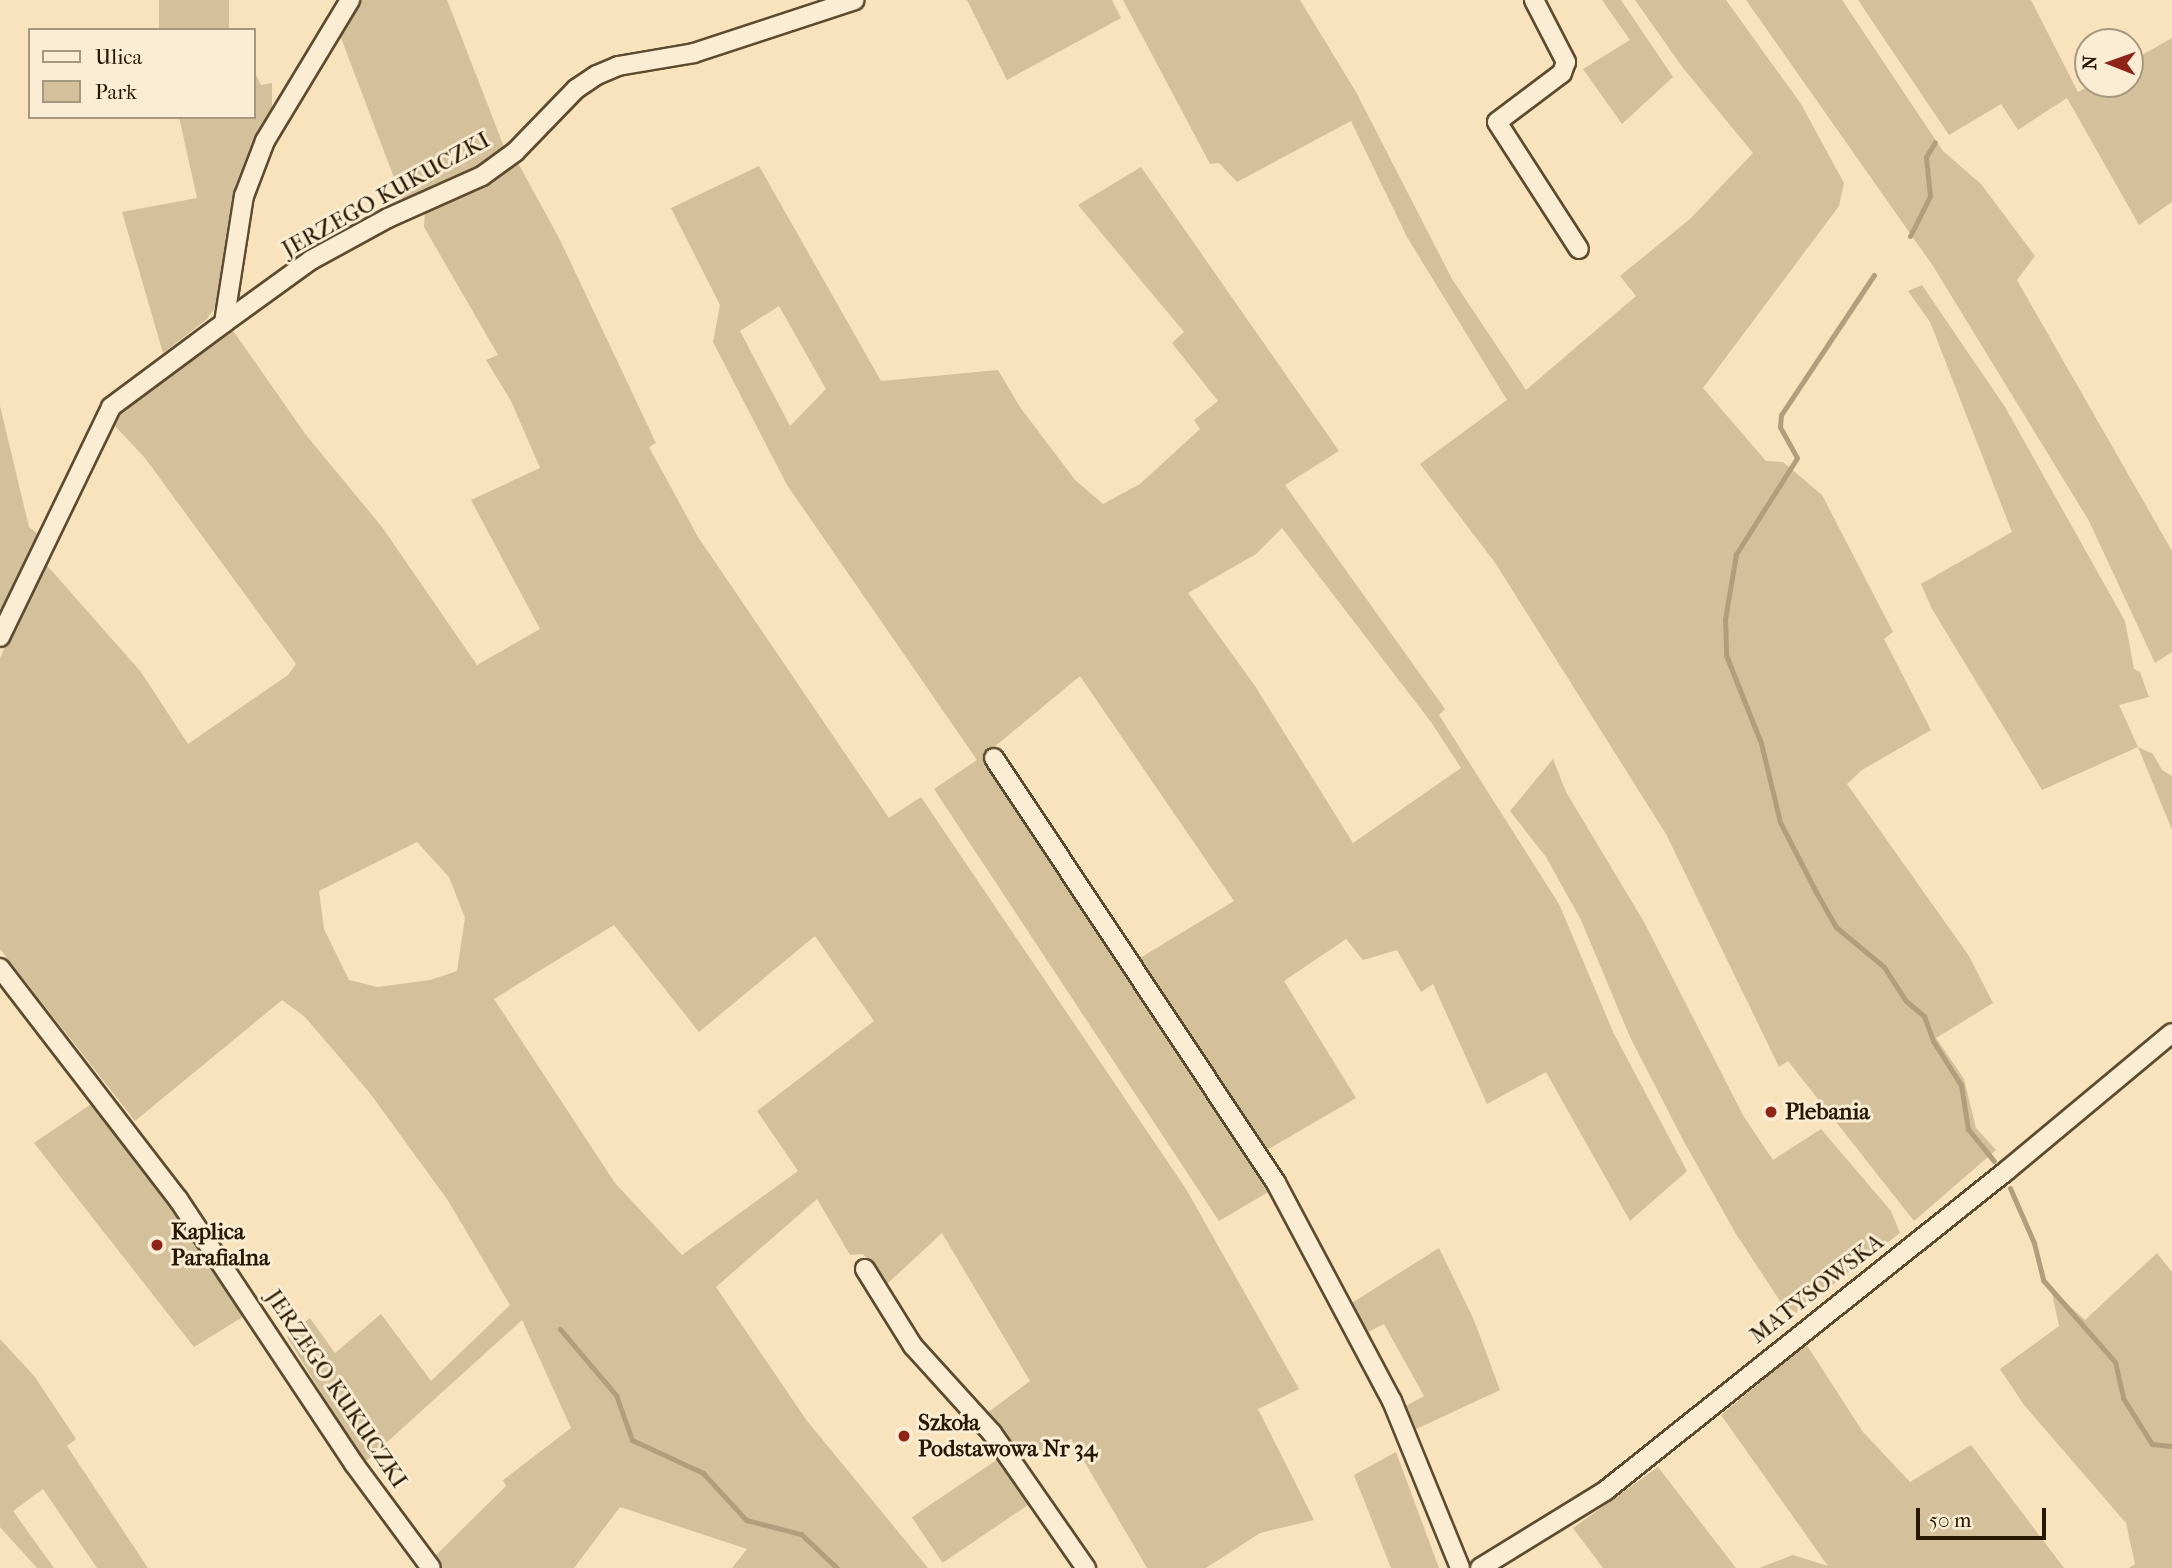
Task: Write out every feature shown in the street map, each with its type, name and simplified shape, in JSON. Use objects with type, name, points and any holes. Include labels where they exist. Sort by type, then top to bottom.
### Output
[{"type":"street","points":[[224,323],[244,196],[265,141],[350,0]]},
{"type":"street","name":"JERZEGO KUKUCZKI","points":[[0,637],[111,407],[311,260],[388,218],[482,176],[515,152],[576,89],[597,75],[618,66],[694,53],[855,0]]},
{"type":"street","points":[[1534,0],[1566,62],[1562,73],[1497,122],[1578,249]]},
{"type":"street","points":[[994,758],[1276,1183],[1392,1401],[1460,1568]]},
{"type":"street","name":"JERZEGO KUKUCZKI","points":[[0,968],[178,1199],[354,1464],[431,1568]]},
{"type":"street","name":"MATYSOWSKA","points":[[1480,1568],[1605,1491],[2005,1172],[2172,1032]]},
{"type":"street","points":[[864,1269],[913,1346],[992,1433],[1086,1568]]},
{"type":"green space","points":[[159,0],[229,0],[229,28],[159,28]]},
{"type":"green space","points":[[357,0],[447,0],[506,152],[404,204],[338,30]]},
{"type":"green space","points":[[967,0],[1112,0],[1121,18],[1007,80]]},
{"type":"green space","points":[[1123,0],[1300,0],[1356,92],[1452,279],[1526,390],[1636,296],[1620,276],[1690,219],[1753,153],[1683,68],[1635,0],[1726,0],[1801,104],[1844,183],[1839,206],[1703,388],[1766,461],[1783,462],[1822,495],[1893,632],[1884,639],[1931,730],[1862,770],[1847,784],[1969,956],[1993,1003],[1936,1038],[1964,1079],[1976,1128],[1996,1150],[1914,1221],[1788,1061],[1779,1067],[1666,834],[1496,564],[1420,464],[1507,400],[1407,237],[1351,121],[1237,182],[1219,163],[1210,164]]},
{"type":"green space","points":[[1602,0],[1621,0],[1673,77],[1622,124],[1583,69],[1630,40]]},
{"type":"green space","points":[[1746,0],[1842,0],[1943,151],[1981,184],[2035,256],[2017,280],[2172,551],[2172,652],[2155,663],[2089,521],[1933,266]]},
{"type":"green space","points":[[1858,0],[2031,0],[2074,84],[2074,98],[2144,98],[2144,54],[2172,38],[2172,202],[2139,225],[2067,98],[2018,130],[2001,104],[1949,135]]},
{"type":"green space","points":[[256,75],[261,85],[272,83],[272,115],[260,133],[229,228],[219,303],[206,320],[163,353],[122,212],[197,198],[179,119],[256,119]]},
{"type":"green space","points":[[517,161],[560,240],[656,443],[649,447],[698,537],[889,818],[921,797],[1186,1189],[1299,1389],[1258,1409],[1314,1520],[1260,1533],[1206,1568],[1147,1568],[1071,1439],[1043,1452],[1016,1449],[987,1413],[1030,1381],[942,1233],[887,1284],[863,1254],[850,1255],[817,1199],[716,1287],[807,1421],[928,1568],[732,1568],[747,1549],[620,1507],[574,1568],[442,1568],[433,1558],[506,1486],[503,1480],[571,1428],[522,1320],[364,1463],[287,1337],[310,1318],[335,1353],[381,1314],[431,1381],[510,1305],[447,1199],[369,1092],[305,1017],[282,1000],[135,1121],[0,949],[0,658],[43,561],[141,672],[188,744],[288,675],[296,664],[145,458],[113,424],[130,403],[225,331],[234,332],[306,435],[382,527],[477,665],[540,629],[471,500],[540,468],[511,401],[486,360],[498,355],[424,227],[425,210]],"holes":[[[417,842],[449,877],[465,918],[457,971],[430,980],[378,987],[349,980],[324,929],[319,891]],[[614,925],[699,1032],[815,936],[874,1021],[757,1111],[798,1171],[682,1255],[615,1183],[494,999]]]},
{"type":"green space","points":[[759,166],[881,381],[998,370],[1020,407],[1075,480],[1103,504],[1140,484],[1200,429],[1194,420],[1218,401],[1172,343],[1184,332],[1078,205],[1141,167],[1339,451],[1285,485],[1445,709],[1439,715],[1559,904],[1614,1034],[1687,1171],[1630,1221],[1546,1072],[1487,1104],[1433,984],[1421,992],[1397,950],[1363,960],[1346,939],[1284,981],[1356,1098],[1267,1150],[1135,961],[1234,901],[1080,676],[982,757],[1108,950],[1250,1151],[1270,1191],[1219,1221],[934,789],[977,760],[787,485],[713,342],[720,305],[671,208]],"holes":[[[779,306],[826,389],[790,426],[740,331]],[[1282,528],[1431,722],[1461,768],[1353,843],[1255,686],[1188,593],[1256,554]]]},
{"type":"green space","points":[[1922,285],[2005,407],[2125,621],[2134,669],[2140,672],[2149,697],[2119,705],[2138,747],[2042,790],[1932,609],[1921,584],[2012,532],[1930,322],[1908,291]]},
{"type":"green space","points":[[0,406],[29,527],[39,535],[0,611]]},
{"type":"green space","points":[[2138,747],[2153,754],[2162,770],[2172,776],[2172,830]]},
{"type":"green space","points":[[1553,759],[1566,792],[1644,922],[1744,1117],[1773,1160],[1821,1129],[1891,1211],[1900,1233],[1796,1313],[1780,1301],[1736,1234],[1683,1140],[1630,1037],[1581,920],[1546,857],[1510,811]]},
{"type":"green space","points":[[97,1100],[249,1313],[194,1347],[34,1143]]},
{"type":"green space","points":[[1439,1248],[1474,1320],[1500,1390],[1412,1431],[1404,1407],[1424,1396],[1384,1324],[1366,1333],[1347,1306]]},
{"type":"green space","points":[[2157,1253],[2172,1272],[2172,1568],[2129,1568],[2135,1564],[2126,1523],[2024,1405],[2000,1369],[2059,1326],[2051,1289],[2085,1320]]},
{"type":"green space","points":[[0,1339],[35,1377],[76,1439],[67,1446],[148,1568],[97,1568],[43,1489],[13,1511],[54,1568],[37,1568],[0,1527]]},
{"type":"green space","points":[[1806,1344],[1863,1432],[1910,1482],[1971,1445],[2064,1568],[1759,1568],[1793,1555],[1828,1566],[1721,1415]]},
{"type":"green space","points":[[1396,1452],[1439,1568],[1391,1568],[1354,1475]]},
{"type":"green space","points":[[998,1459],[1029,1505],[943,1563],[912,1517]]},
{"type":"green space","points":[[1658,1467],[1736,1568],[1603,1568],[1573,1528]]},
{"type":"waterway","points":[[1910,236],[1930,196],[1926,157],[1935,142]]},
{"type":"waterway","points":[[1874,275],[1781,415],[1780,427],[1797,458],[1736,554],[1725,619],[1726,655],[1761,743],[1780,822],[1816,892],[1836,927],[1884,967],[1906,1001],[1924,1016],[1933,1041],[1961,1085],[1968,1129],[1994,1161]]},
{"type":"waterway","points":[[2010,1188],[2034,1243],[2043,1280],[2115,1362],[2123,1398],[2152,1444],[2172,1446]]},
{"type":"waterway","points":[[560,1329],[616,1395],[632,1440],[703,1473],[746,1520],[801,1534],[837,1568]]},
{"type":"place","name":"Plebania","points":[[1771,1112]]},
{"type":"place","name":"Kaplica Parafialna","points":[[157,1245]]},
{"type":"place","name":"Szkoła Podstawowa Nr 34","points":[[904,1436]]}]
